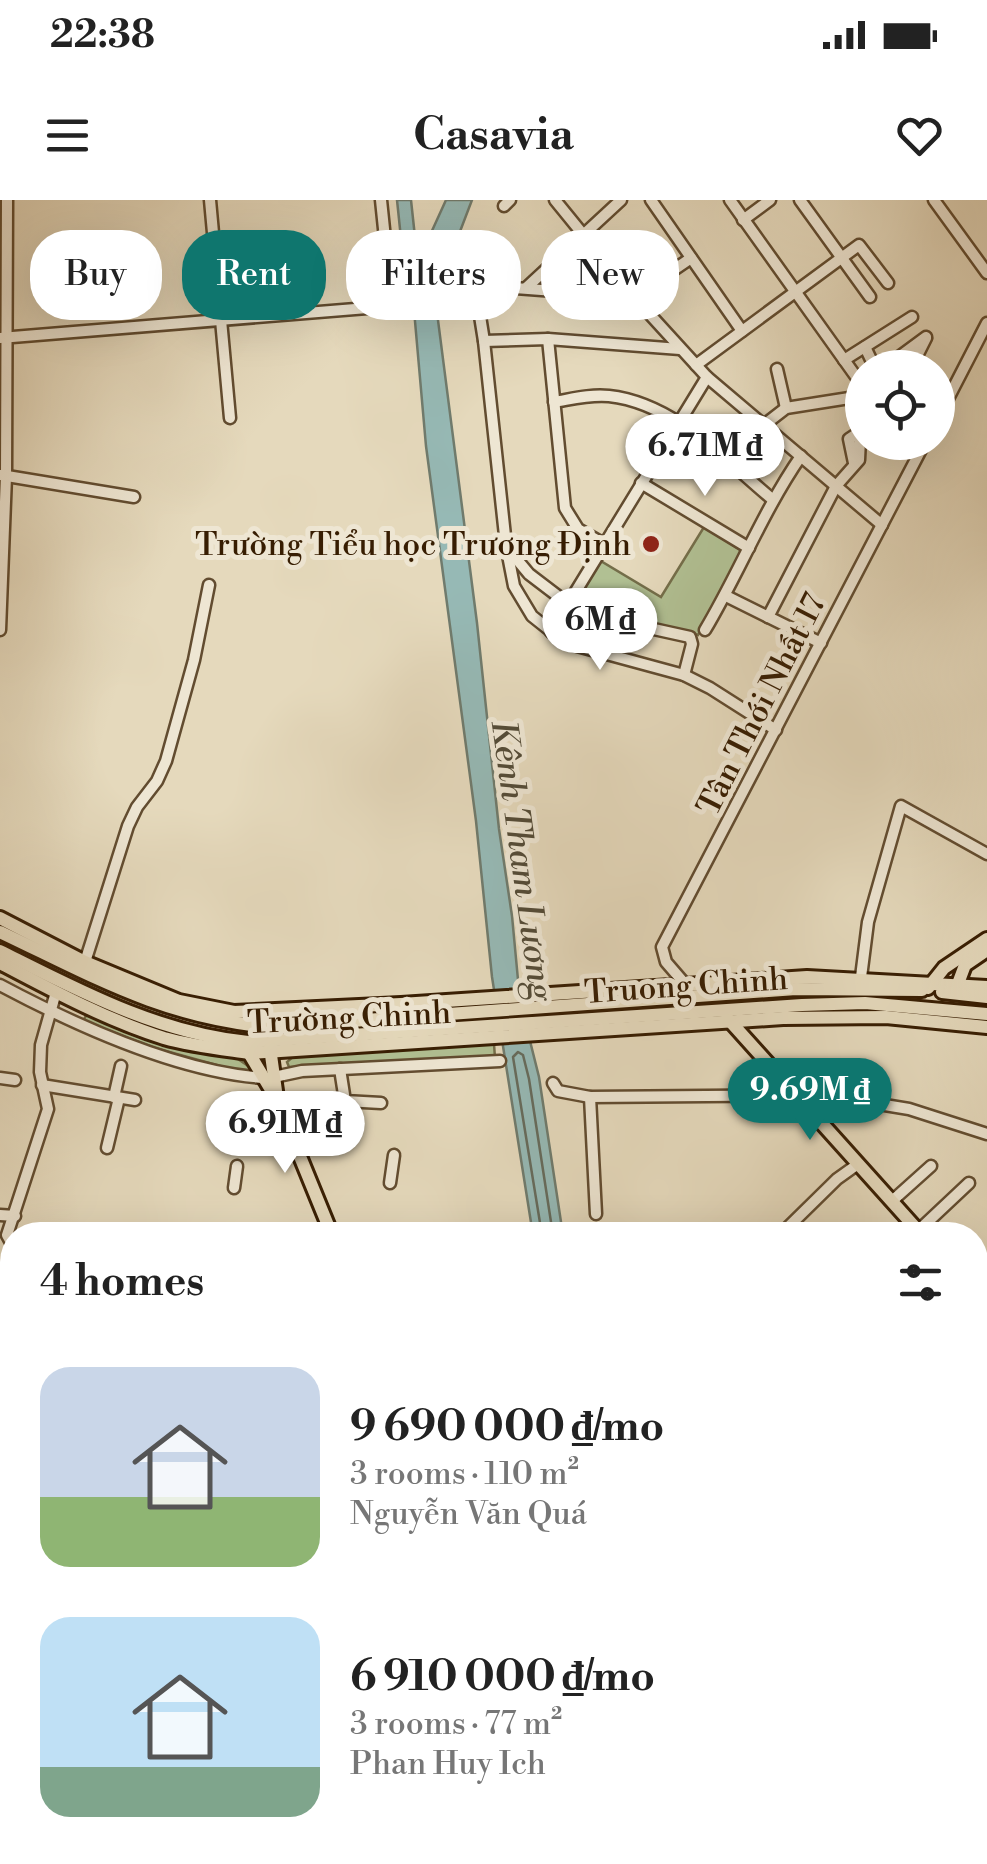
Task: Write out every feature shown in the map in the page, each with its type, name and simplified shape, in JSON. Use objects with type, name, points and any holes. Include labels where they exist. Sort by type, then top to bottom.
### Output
[{"type":"main road","name":"Trường Chinh","points":[[0,918],[85,962],[179,1001],[269,1027],[477,1005]]},
{"type":"main road","name":"Trường Chinh","points":[[0,932],[159,1006],[214,1021],[249,1019],[270,1012],[402,1011]]},
{"type":"main road","points":[[551,1013],[731,1022],[925,1013],[928,987],[944,968],[987,939]]},
{"type":"main road","points":[[987,950],[966,965],[956,989],[953,1016],[987,1027]]},
{"type":"main road","name":"Trường Chinh","points":[[0,951],[122,1010],[193,1034],[249,1047]]},
{"type":"main road","name":"Trường Chinh","points":[[0,963],[56,992],[167,1038],[294,1052],[478,1033],[551,1013]]},
{"type":"main road","points":[[551,1013],[685,984],[807,976],[956,989],[987,987]]},
{"type":"main road","name":"Truong Chinh","points":[[551,1013],[861,982]]},
{"type":"main road","points":[[956,989],[987,997]]},
{"type":"main road","name":"Truong Chinh","points":[[477,1005],[551,1013],[720,1011],[865,1003],[953,1016],[987,1014]]},
{"type":"main road","points":[[720,1011],[910,1222]]},
{"type":"main road","points":[[269,1077],[270,1012]]},
{"type":"main road","points":[[249,1019],[249,1047],[269,1077],[327,1222]]},
{"type":"main road","points":[[751,1044],[761,1020]]},
{"type":"main road","points":[[269,1077],[294,1052],[316,1038]]},
{"type":"main road","points":[[270,1048],[316,1038],[403,1039]]},
{"type":"street","points":[[0,630],[8,200]]},
{"type":"street","points":[[210,200],[230,418]]},
{"type":"street","points":[[3,338],[392,306],[381,200]]},
{"type":"street","points":[[555,200],[578,230]]},
{"type":"street","points":[[588,230],[621,200]]},
{"type":"street","points":[[652,200],[742,331]]},
{"type":"street","points":[[730,200],[844,360],[912,317]]},
{"type":"street","points":[[743,220],[770,200]]},
{"type":"street","points":[[800,200],[870,297]]},
{"type":"street","points":[[934,200],[987,273]]},
{"type":"street","points":[[696,366],[859,245],[888,283]]},
{"type":"street","points":[[679,266],[691,258]]},
{"type":"street","points":[[526,288],[541,274]]},
{"type":"street","points":[[541,289],[475,286],[514,586],[532,616],[566,643],[684,676],[776,730]]},
{"type":"street","points":[[655,320],[707,377],[882,525]]},
{"type":"street","points":[[955,385],[987,322]]},
{"type":"street","points":[[908,350],[926,337],[920,350]]},
{"type":"street","points":[[484,340],[548,339],[681,349]]},
{"type":"street","points":[[548,339],[565,508],[578,529],[604,544]]},
{"type":"street","points":[[777,369],[786,408]]},
{"type":"street","points":[[550,632],[707,377]]},
{"type":"street","points":[[554,402],[611,396],[679,422],[772,499]]},
{"type":"street","points":[[764,424],[786,408],[845,399]]},
{"type":"street","points":[[705,630],[726,596],[772,499],[801,456]]},
{"type":"street","name":"Tân Thới Nhất 17","points":[[685,984],[666,962],[662,947],[916,460]]},
{"type":"street","points":[[768,616],[836,486],[854,463]]},
{"type":"street","points":[[3,476],[134,497]]},
{"type":"street","points":[[641,483],[749,548]]},
{"type":"street","points":[[506,546],[528,574],[565,606],[690,637],[692,644],[684,676]]},
{"type":"street","points":[[85,962],[128,826],[166,761],[194,660],[209,586]]},
{"type":"street","points":[[726,596],[821,643]]},
{"type":"street","points":[[861,982],[868,922],[901,806],[987,854]]},
{"type":"street","name":"Trường Chinh","points":[[0,985],[51,1012],[141,1048],[246,1077],[302,1070],[500,1062]]},
{"type":"street","points":[[13,1222],[48,1109],[42,1084],[42,1045],[56,992]]},
{"type":"street","points":[[107,1148],[121,1066]]},
{"type":"street","points":[[340,1069],[345,1101]]},
{"type":"street","points":[[0,1078],[15,1080]]},
{"type":"street","points":[[552,1083],[558,1091],[590,1097],[837,1096],[894,1106],[987,1134]]},
{"type":"street","points":[[42,1084],[135,1100]]},
{"type":"street","points":[[590,1097],[596,1214]]},
{"type":"street","points":[[318,1102],[381,1103]]},
{"type":"street","points":[[390,1182],[394,1156]]},
{"type":"street","points":[[793,1222],[836,1179],[858,1164]]},
{"type":"street","points":[[234,1188],[237,1166]]},
{"type":"street","points":[[892,1201],[930,1166]]},
{"type":"street","points":[[931,1222],[970,1183]]},
{"type":"street","points":[[0,1215],[15,1216]]},
{"type":"green space","points":[[704,527],[742,551],[698,635],[567,607],[599,560],[661,597]]},
{"type":"green space","points":[[87,1014],[235,1057],[257,1076],[155,1048],[83,1021]]},
{"type":"green space","points":[[494,1044],[495,1058],[289,1067],[287,1062],[295,1055]]},
{"type":"water","name":"Kênh Tham Lương","points":[[397,200],[411,200],[414,230],[400,230]]},
{"type":"water","name":"Kênh Tham Lương","points":[[446,200],[472,200],[461,230],[432,230]]},
{"type":"water","name":"Kênh Tham Lương","points":[[415,320],[438,320],[520,1001],[539,1077],[561,1222],[531,1222],[492,977],[476,821],[426,446]]},
{"type":"place","name":"Trường Tiểu học Trương Định","points":[[651,544]]}]
